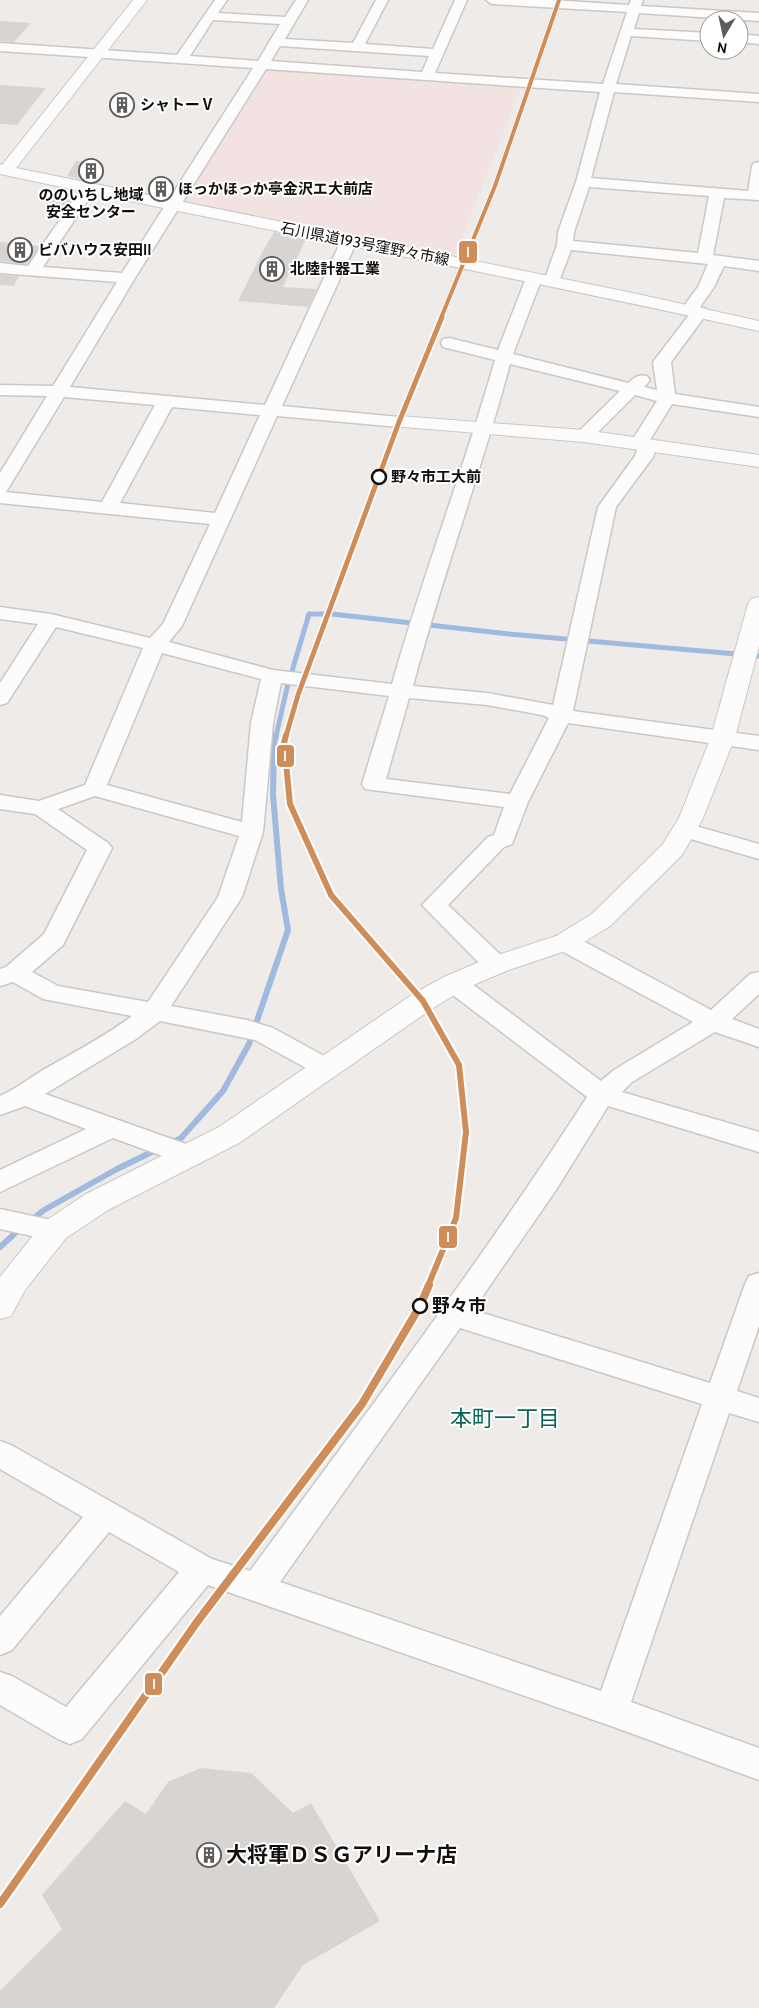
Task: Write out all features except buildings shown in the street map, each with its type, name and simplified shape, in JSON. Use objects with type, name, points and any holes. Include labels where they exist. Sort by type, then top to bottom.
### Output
[{"type":"street","points":[[2,172],[140,0]]},
{"type":"street","points":[[181,59],[220,0]]},
{"type":"street","points":[[0,488],[127,278],[263,65],[302,0]]},
{"type":"street","points":[[357,47],[382,0]]},
{"type":"street","points":[[427,76],[461,0]]},
{"type":"street","points":[[492,0],[635,4],[759,17]]},
{"type":"street","points":[[552,281],[565,245],[566,232],[583,182],[608,89],[635,4]]},
{"type":"street","points":[[209,16],[289,21]]},
{"type":"street","points":[[627,32],[699,36]]},
{"type":"street","points":[[276,42],[437,53]]},
{"type":"street","points":[[0,47],[759,98]]},
{"type":"street","points":[[583,182],[757,196],[759,166]]},
{"type":"street","name":"石川県道193号窪野々市線","points":[[2,172],[552,281],[759,326]]},
{"type":"street","points":[[32,270],[89,188]]},
{"type":"street","points":[[584,436],[631,389],[662,362],[694,311],[695,304],[716,268],[711,259],[717,192]]},
{"type":"street","points":[[94,789],[156,645],[172,626],[349,241]]},
{"type":"street","points":[[565,245],[711,259],[759,266]]},
{"type":"street","points":[[0,268],[127,278]]},
{"type":"street","points":[[517,802],[372,784],[419,626],[484,428],[504,356],[534,278]]},
{"type":"street","points":[[449,343],[667,398],[759,412]]},
{"type":"street","points":[[496,966],[434,905],[496,842],[504,839],[517,802],[561,716],[607,507],[644,457],[644,444],[667,398],[662,362]]},
{"type":"street","points":[[0,390],[59,391],[273,409],[399,422],[584,436],[759,460]]},
{"type":"street","points":[[108,508],[166,400]]},
{"type":"street","points":[[0,498],[220,519]]},
{"type":"street","points":[[0,1307],[12,1282],[27,1224],[97,1202],[185,1154],[230,1135],[423,1001],[454,983],[565,942],[601,920],[673,849],[691,818],[723,737],[759,604]]},
{"type":"street","points":[[0,613],[51,620],[284,677],[487,699],[548,710],[561,716],[759,743]]},
{"type":"street","points":[[0,699],[51,620]]},
{"type":"street","points":[[0,1106],[24,1096],[46,1080],[127,1033],[154,1013],[230,897],[252,832],[262,723],[284,677]]},
{"type":"street","points":[[42,808],[94,789],[252,832]]},
{"type":"street","points":[[0,802],[42,808],[100,848],[54,939],[7,975]]},
{"type":"street","points":[[685,830],[759,852]]},
{"type":"street","points":[[565,942],[713,1022],[759,1038]]},
{"type":"street","points":[[7,975],[52,993],[256,1032],[326,1068]]},
{"type":"street","points":[[257,1588],[454,1315],[546,1183],[602,1095],[623,1076],[713,1022],[759,980]]},
{"type":"street","points":[[454,983],[602,1095],[759,1142]]},
{"type":"street","points":[[24,1096],[185,1154]]},
{"type":"street","points":[[0,1182],[113,1127]]},
{"type":"street","points":[[611,1710],[759,1284]]},
{"type":"street","points":[[454,1315],[759,1410]]},
{"type":"street","points":[[0,1454],[202,1569],[611,1710],[759,1764]]},
{"type":"street","points":[[0,1640],[105,1514]]},
{"type":"street","points":[[0,1687],[70,1728],[202,1569]]},
{"type":"shaded area","points":[[264,70],[522,86],[455,255],[185,201]]},
{"type":"waterway","points":[[276,736],[287,688],[309,614],[324,614]]},
{"type":"waterway","points":[[332,614],[509,634],[759,656]]},
{"type":"waterway","points":[[170,1144],[181,1138],[223,1091],[249,1044],[288,930],[281,889],[273,795],[274,743],[276,735]]},
{"type":"waterway","points":[[30,1221],[44,1210],[117,1169],[158,1149]]},
{"type":"waterway","points":[[0,1247],[22,1227]]},
{"type":"transit line","name":"I","points":[[0,1904],[197,1622],[362,1404],[420,1306],[456,1218],[466,1132],[459,1065],[423,1001],[331,895],[290,804],[284,743],[298,695],[399,422],[495,186],[559,0]]},
{"type":"place","name":"シャトーⅤ","points":[[122,105]]},
{"type":"place","name":"ののいちし地域 安全センター","points":[[91,171]]},
{"type":"place","name":"ほっかほっか亭金沢エ大前店","points":[[161,189]]},
{"type":"place","name":"ビバハウス安田II","points":[[20,250]]},
{"type":"place","name":"北陸計器工業","points":[[272,269]]},
{"type":"place","name":"野々市工大前","points":[[379,477]]},
{"type":"place","name":"野々市","points":[[420,1306]]},
{"type":"place","name":"大将軍ＤＳＧアリーナ店","points":[[209,1855]]},
{"type":"district","name":"本町一丁目","points":[[505,1418]]}]
